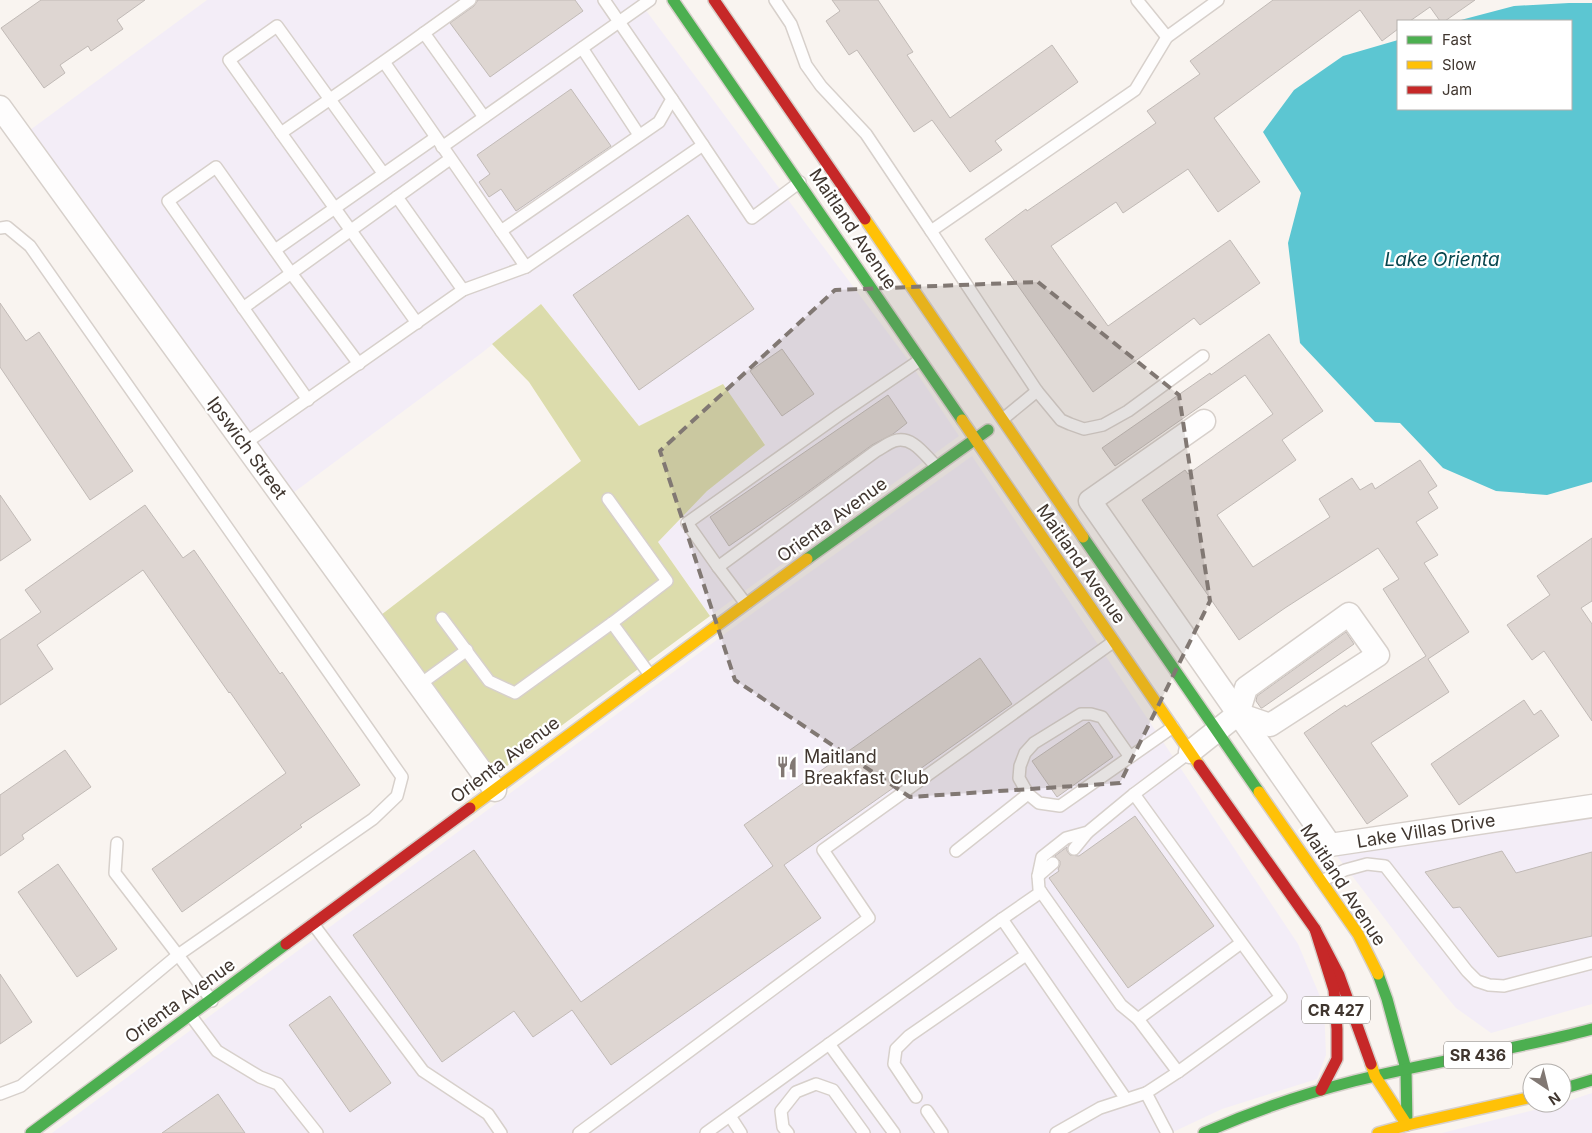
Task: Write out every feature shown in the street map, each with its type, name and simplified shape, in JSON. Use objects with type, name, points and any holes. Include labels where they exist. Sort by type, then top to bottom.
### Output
[{"type":"main road","name":"Maitland Avenue","points":[[673,0],[800,182],[1113,642],[1315,929],[1339,975],[1375,1076],[1409,1129]]},
{"type":"main road","name":"Maitland Avenue","points":[[714,0],[1216,731],[1358,934],[1376,970],[1387,1000],[1406,1069],[1409,1129]]},
{"type":"main road","name":"Orienta Avenue","points":[[31,1133],[746,604],[1003,419]]},
{"type":"main road","name":"CR 427","points":[[1315,929],[1334,990],[1337,1029],[1337,1059],[1321,1090]]},
{"type":"main road","name":"SR 436","points":[[1204,1133],[1321,1090],[1406,1069],[1537,1043],[1592,1029]]},
{"type":"main road","points":[[1572,1087],[1591,1083]]},
{"type":"main road","points":[[1378,1133],[1409,1129],[1522,1100]]},
{"type":"street","name":"Ipswich Street","points":[[0,107],[495,790]]},
{"type":"street","name":"Lake Villas Drive","points":[[1204,421],[1090,501],[1330,845],[1592,806]]},
{"type":"street","points":[[1190,752],[1238,714],[1246,688],[1349,614],[1378,655],[1270,724],[1238,714]]},
{"type":"lane","points":[[281,133],[470,0]]},
{"type":"lane","points":[[604,0],[752,218],[800,182]]},
{"type":"lane","points":[[275,250],[383,174],[484,117],[650,0]]},
{"type":"lane","points":[[776,0],[791,24],[806,65],[821,86],[866,134],[1037,391],[1061,420],[1084,430],[1103,425],[1128,410],[1203,356]]},
{"type":"lane","points":[[1137,0],[1167,37]]},
{"type":"lane","points":[[931,230],[1135,90],[1167,37],[1218,0]]},
{"type":"lane","points":[[383,174],[277,26],[229,60],[417,323]]},
{"type":"lane","points":[[424,33],[484,117]]},
{"type":"lane","points":[[582,48],[639,135]]},
{"type":"lane","points":[[384,62],[526,267]]},
{"type":"lane","points":[[501,231],[659,122],[672,99]]},
{"type":"lane","points":[[244,444],[463,290],[526,267],[703,145]]},
{"type":"lane","points":[[243,308],[450,159]]},
{"type":"lane","points":[[308,400],[168,201],[216,167],[291,273],[359,364]]},
{"type":"lane","points":[[397,197],[463,290]]},
{"type":"lane","points":[[0,228],[7,227],[30,246],[402,777],[397,796],[372,819],[178,954],[21,1086],[0,1094]]},
{"type":"lane","points":[[746,604],[687,523],[920,360]]},
{"type":"lane","points":[[1003,419],[1037,391]]},
{"type":"lane","points":[[718,567],[876,450],[894,441],[905,440],[914,444],[936,466]]},
{"type":"lane","points":[[442,618],[489,681],[515,694],[667,581],[608,499]]},
{"type":"lane","points":[[612,623],[650,675]]},
{"type":"lane","points":[[579,1133],[869,918],[823,850],[1113,642]]},
{"type":"lane","points":[[419,685],[467,650]]},
{"type":"lane","points":[[1130,758],[1102,717],[1092,714],[1081,714],[1034,743],[1025,754],[1020,766],[1019,778],[1028,794],[1039,803],[1060,806],[1130,758],[1173,727]]},
{"type":"lane","points":[[1074,849],[1088,832],[1134,794],[1190,752]]},
{"type":"lane","points":[[956,851],[1028,794]]},
{"type":"lane","points":[[1056,1133],[1100,1108],[1146,1093],[1281,998],[1134,794]]},
{"type":"lane","points":[[1088,832],[1066,838],[1042,856],[1038,888],[1121,1005],[1138,1019],[1178,1072]]},
{"type":"lane","points":[[117,843],[115,872],[212,1000]]},
{"type":"lane","points":[[1038,876],[1053,863]]},
{"type":"lane","points":[[1320,881],[1345,870],[1367,864],[1385,866],[1467,971],[1477,981],[1489,985],[1504,986],[1592,963]]},
{"type":"lane","points":[[706,1133],[1041,892]]},
{"type":"lane","points":[[1002,920],[1126,1099]]},
{"type":"lane","points":[[313,924],[423,1071],[488,1114],[501,1133]]},
{"type":"lane","points":[[1138,1019],[1241,942]]},
{"type":"lane","points":[[916,1097],[894,1064],[896,1049],[908,1036],[1026,955]]},
{"type":"lane","points":[[191,1016],[217,1050],[260,1077],[278,1084],[317,1133]]},
{"type":"lane","points":[[829,1044],[894,1133]]},
{"type":"lane","points":[[788,1133],[783,1127],[781,1110],[796,1092],[816,1084],[833,1090],[864,1133]]},
{"type":"lane","points":[[1146,1093],[1167,1133]]},
{"type":"lane","points":[[927,1111],[942,1133]]},
{"type":"lane","points":[[730,1116],[741,1133]]},
{"type":"highlighted area","points":[[1038,282],[1179,395],[1210,601],[1120,783],[910,797],[735,680],[660,451],[835,290]]},
{"type":"shaded area","points":[[207,0],[638,0],[906,357],[959,436],[710,616],[658,542],[707,491],[765,444],[722,384],[639,426],[541,304],[483,352],[293,493],[30,130]]},
{"type":"shaded area","points":[[972,456],[1298,944],[1324,1006],[1326,1055],[1317,1079],[1222,1109],[1171,1133],[52,1133],[753,613]]},
{"type":"shaded area","points":[[1592,817],[1592,1004],[1491,1033],[1456,1008],[1417,961],[1337,856]]},
{"type":"shaded area","points":[[1592,1093],[1592,1133],[1442,1133],[1522,1113],[1572,1113],[1572,1100]]},
{"type":"green space","points":[[541,304],[639,426],[723,384],[765,445],[707,491],[658,542],[710,616],[496,774],[381,615],[581,461],[529,382],[492,344]]},
{"type":"water","name":"Lake Orienta","points":[[1592,3],[1592,482],[1547,495],[1496,491],[1443,468],[1400,423],[1375,422],[1300,343],[1288,243],[1301,193],[1263,132],[1294,90],[1343,56],[1397,40],[1397,110],[1572,110],[1572,20],[1461,20],[1514,6]]},
{"type":"building","points":[[41,0],[145,0],[117,20],[123,29],[91,51],[88,46],[60,65],[65,73],[44,88],[1,28]]},
{"type":"building","points":[[478,0],[575,0],[583,11],[490,77],[450,23],[474,6]]},
{"type":"building","points":[[832,0],[878,0],[913,52],[907,55],[950,118],[1052,45],[1078,82],[995,141],[1002,150],[970,172],[932,120],[914,132],[857,50],[849,55],[826,21],[840,11]]},
{"type":"building","points":[[1273,0],[1475,0],[1446,20],[1439,20],[1430,7],[1411,20],[1397,20],[1397,30],[1382,41],[1360,10],[1214,118],[1260,182],[1218,212],[1188,169],[1123,213],[1116,202],[1051,246],[1108,326],[1230,240],[1260,283],[1200,325],[1194,318],[1093,392],[985,239],[1026,209],[1027,211],[1156,123],[1147,111],[1200,74],[1190,61]]},
{"type":"building","points":[[571,89],[611,146],[516,211],[501,189],[489,197],[479,182],[490,174],[477,155]]},
{"type":"building","points":[[688,215],[754,309],[639,390],[573,295]]},
{"type":"building","points":[[0,303],[26,341],[39,332],[133,471],[90,500],[0,367]]},
{"type":"building","points":[[1269,334],[1323,411],[1282,440],[1296,460],[1217,515],[1253,567],[1330,517],[1319,499],[1352,478],[1360,490],[1372,483],[1375,489],[1420,460],[1437,486],[1428,492],[1438,508],[1416,522],[1438,555],[1424,563],[1469,632],[1428,659],[1449,692],[1371,743],[1408,796],[1367,824],[1304,733],[1345,705],[1346,707],[1426,656],[1383,589],[1399,579],[1378,548],[1239,640],[1142,500],[1185,470],[1188,474],[1273,414],[1245,375],[1115,466],[1102,448]]},
{"type":"building","points":[[782,349],[814,394],[782,416],[750,371]]},
{"type":"building","points":[[888,395],[907,423],[893,434],[872,445],[729,546],[710,517]]},
{"type":"building","points":[[0,495],[31,540],[0,561]]},
{"type":"building","points":[[145,505],[183,558],[194,550],[360,785],[300,825],[302,827],[182,912],[152,869],[286,773],[143,570],[37,645],[53,669],[0,705],[0,640],[41,612],[25,590]]},
{"type":"building","points":[[1592,538],[1592,601],[1581,608],[1592,624],[1592,721],[1544,651],[1532,660],[1507,625],[1550,595],[1537,576]]},
{"type":"building","points":[[1346,632],[1354,644],[1261,708],[1256,701],[1257,696]]},
{"type":"building","points":[[980,658],[1012,704],[784,865],[821,918],[611,1065],[572,1010],[533,1037],[514,1011],[442,1062],[353,935],[474,850],[581,1002],[773,866],[744,825]]},
{"type":"building","points":[[1524,700],[1534,715],[1541,710],[1559,736],[1459,805],[1431,764]]},
{"type":"building","points":[[1089,722],[1113,757],[1057,797],[1032,761]]},
{"type":"building","points":[[65,750],[91,787],[22,835],[24,839],[0,856],[0,795]]},
{"type":"building","points":[[1135,816],[1214,926],[1128,988],[1049,878],[1059,871],[1060,861],[1055,856],[1067,847],[1070,855],[1079,856]]},
{"type":"building","points":[[1502,851],[1516,873],[1592,852],[1592,936],[1498,957],[1460,907],[1453,908],[1425,872]]},
{"type":"building","points":[[58,864],[117,949],[77,977],[18,892]]},
{"type":"building","points":[[0,974],[32,1022],[0,1044]]},
{"type":"building","points":[[330,996],[391,1083],[350,1112],[289,1025]]},
{"type":"building","points":[[218,1094],[245,1133],[162,1133]]},
{"type":"traffic: fast","points":[[673,0],[962,420]]},
{"type":"traffic: fast","points":[[807,559],[988,430]]},
{"type":"traffic: fast","points":[[1083,537],[1259,792]]},
{"type":"traffic: fast","points":[[31,1133],[286,944]]},
{"type":"traffic: fast","points":[[1378,974],[1387,999],[1406,1069],[1407,1125]]},
{"type":"traffic: fast","points":[[1204,1133],[1260,1110],[1335,1086],[1592,1029]]},
{"type":"traffic: fast","points":[[1572,1086],[1592,1080]]},
{"type":"traffic: slow","points":[[865,219],[1083,537]]},
{"type":"traffic: slow","points":[[962,420],[1199,765]]},
{"type":"traffic: slow","points":[[470,808],[807,559]]},
{"type":"traffic: slow","points":[[1259,792],[1358,934],[1378,974]]},
{"type":"traffic: slow","points":[[1371,1064],[1375,1076],[1407,1125]]},
{"type":"traffic: slow","points":[[1378,1133],[1522,1099]]},
{"type":"traffic: jam","points":[[714,0],[865,219]]},
{"type":"traffic: jam","points":[[1199,765],[1315,929],[1339,975],[1371,1064]]},
{"type":"traffic: jam","points":[[286,944],[470,808]]},
{"type":"traffic: jam","points":[[1315,929],[1334,990],[1337,1029],[1337,1059],[1321,1090]]},
{"type":"place","name":"Maitland Breakfast Club","points":[[787,767]]}]
